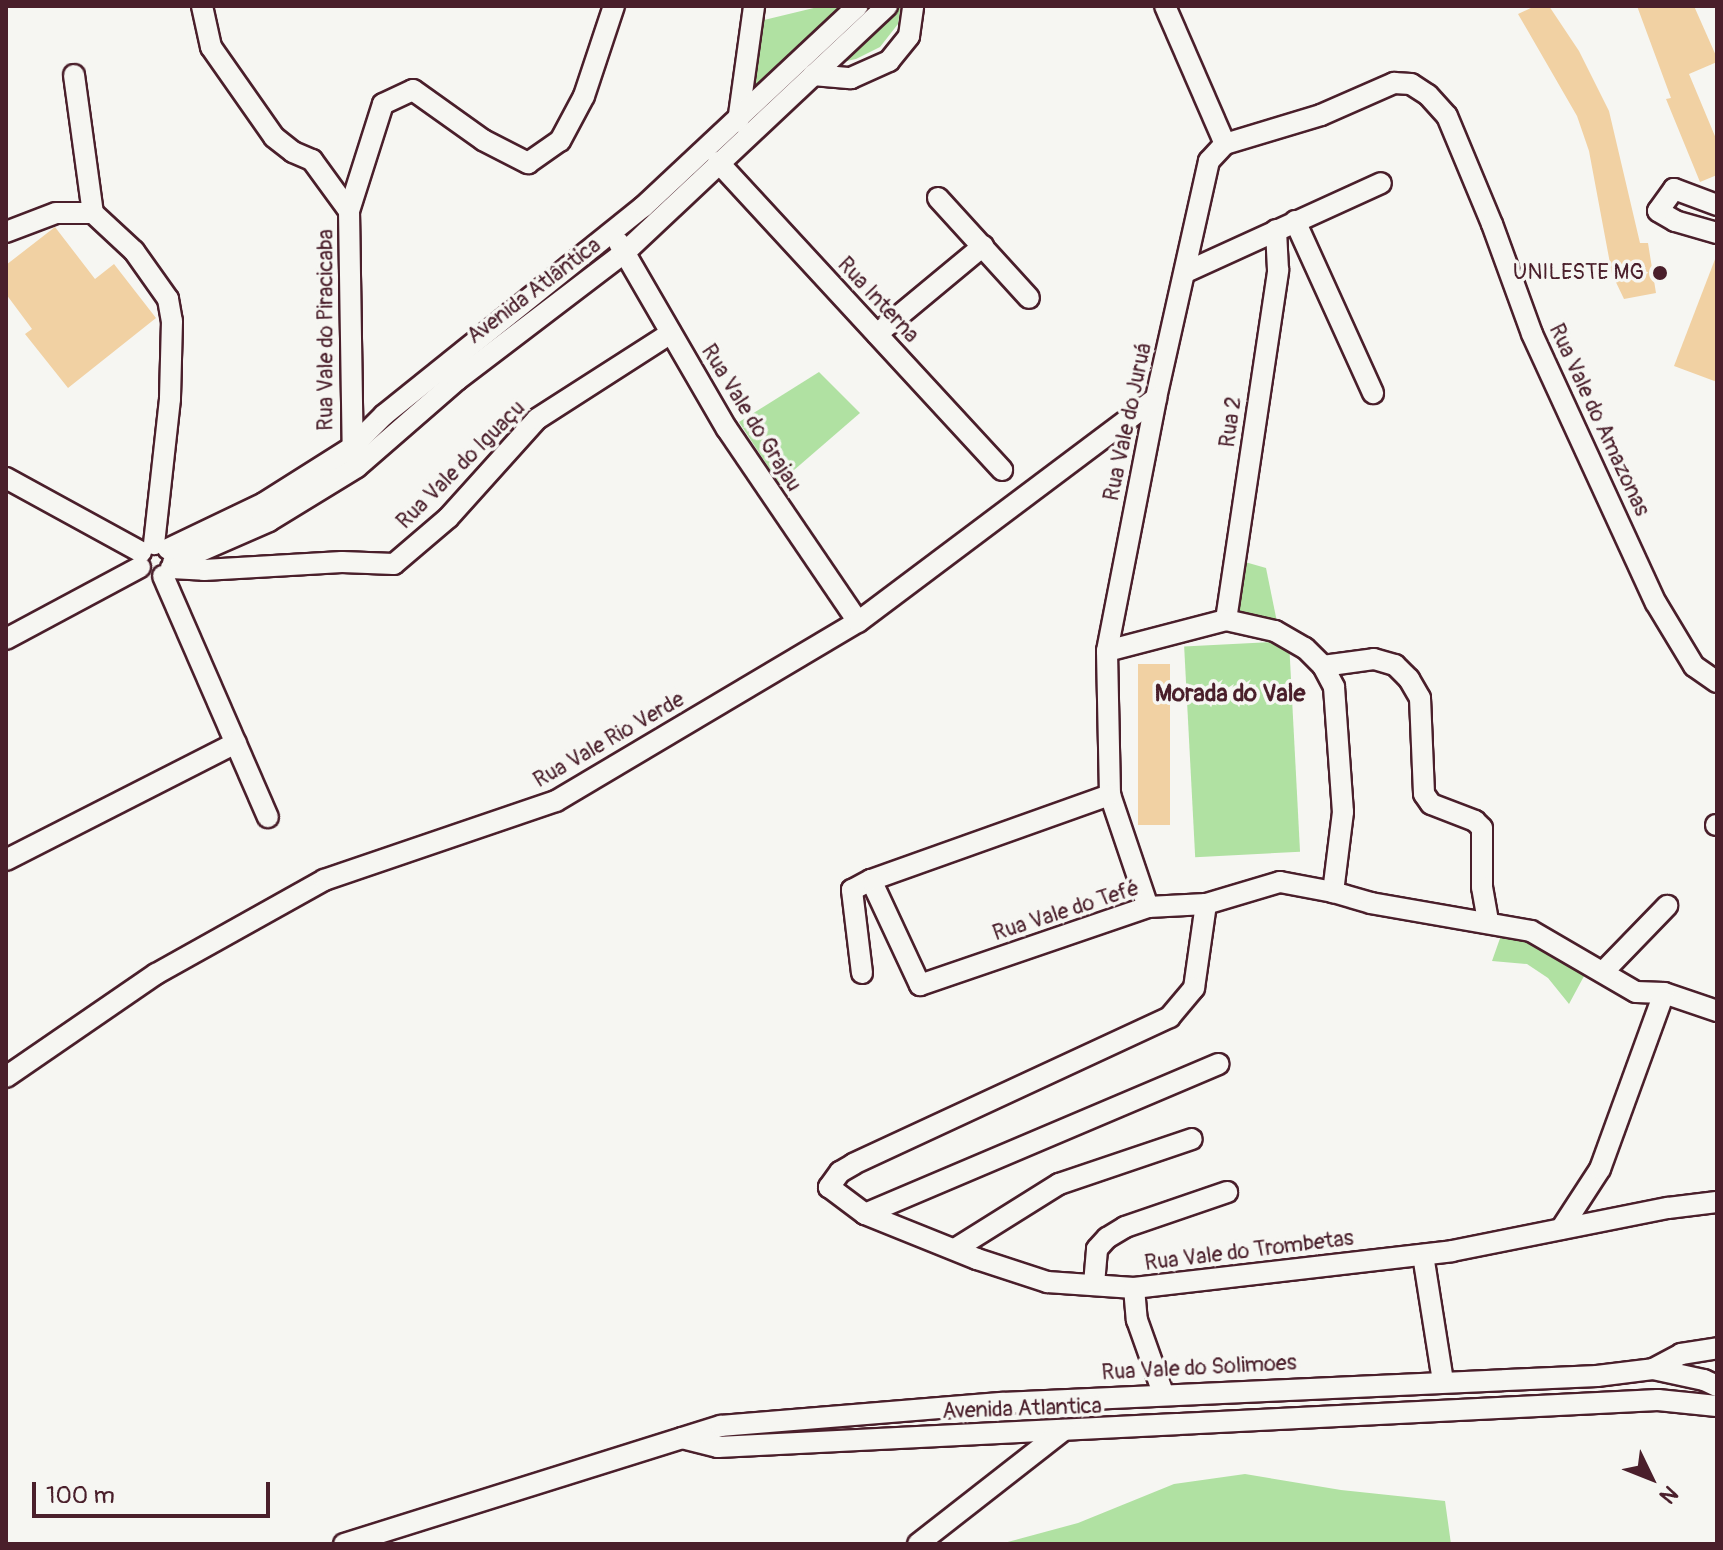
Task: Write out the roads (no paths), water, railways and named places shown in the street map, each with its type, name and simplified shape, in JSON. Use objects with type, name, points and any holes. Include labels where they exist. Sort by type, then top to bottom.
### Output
[{"type":"street","name":"Rua Vale do Piracicaba","points":[[202,6],[211,47],[274,137],[293,152],[312,160],[349,211],[354,458]]},
{"type":"street","points":[[349,211],[383,104],[413,90],[483,140],[528,163],[560,141],[584,96],[614,6]]},
{"type":"street","name":"Avenida Atlântica","points":[[354,458],[384,415],[613,233],[858,6]]},
{"type":"street","name":"Avenida Atlântica","points":[[6,639],[354,458],[624,253],[887,6]]},
{"type":"street","points":[[813,75],[851,78],[889,61],[909,36],[913,6]]},
{"type":"street","points":[[1165,6],[1225,144]]},
{"type":"street","points":[[743,138],[736,117],[755,7]]},
{"type":"street","points":[[74,75],[93,213],[134,251],[168,299],[172,321],[170,399],[158,560],[268,817]]},
{"type":"street","name":"Rua Vale do Amazonas","points":[[1225,144],[1321,115],[1394,83],[1411,84],[1428,95],[1447,116],[1532,334],[1656,603],[1694,666],[1717,682]]},
{"type":"street","name":"Rua Vale do Juruá","points":[[1148,907],[1110,795],[1107,651],[1156,398],[1209,161],[1225,144]]},
{"type":"street","name":"Rua Interna","points":[[718,162],[1002,470]]},
{"type":"street","points":[[1186,272],[1381,183]]},
{"type":"street","points":[[1717,205],[1674,189],[1658,211],[1675,221],[1717,233]]},
{"type":"street","points":[[938,198],[1029,298]]},
{"type":"street","points":[[6,232],[56,213],[93,213]]},
{"type":"street","points":[[1295,221],[1373,393]]},
{"type":"street","name":"Rua 2","points":[[1226,620],[1278,270],[1276,230]]},
{"type":"street","name":"Rua Vale do Grajau","points":[[613,233],[727,429],[858,622]]},
{"type":"street","points":[[877,334],[983,246]]},
{"type":"street","name":"Rua Vale do Iguaçu","points":[[158,560],[204,570],[342,562],[394,564],[448,518],[537,419],[671,333]]},
{"type":"street","name":"Rua Vale Rio Verde","points":[[6,1077],[156,974],[324,880],[556,801],[858,622],[1156,398]]},
{"type":"street","points":[[6,478],[158,560]]},
{"type":"street","points":[[1107,651],[1226,620],[1275,631],[1305,648],[1323,666],[1334,687],[1342,798],[1333,892]]},
{"type":"street","points":[[1323,666],[1374,659],[1395,665],[1409,679],[1420,698],[1424,794],[1431,804],[1475,821],[1482,828],[1482,887],[1488,922]]},
{"type":"street","points":[[6,860],[236,743]]},
{"type":"street","points":[[862,973],[852,890],[871,880],[1110,795]]},
{"type":"street","name":"Rua Vale do Tefé","points":[[871,880],[920,985],[1148,907],[1206,904],[1280,882],[1371,903],[1531,931],[1636,992],[1664,993],[1717,1011]]},
{"type":"street","name":"Rua Vale do Trombetas","points":[[1206,904],[1194,988],[1170,1017],[840,1172],[829,1187],[865,1214],[1047,1282],[1134,1288],[1423,1255],[1717,1202]]},
{"type":"street","points":[[1604,971],[1667,906]]},
{"type":"street","points":[[1561,1229],[1600,1169],[1664,993]]},
{"type":"street","points":[[865,1214],[1218,1064]]},
{"type":"street","points":[[955,1249],[1059,1184],[1192,1139]]},
{"type":"street","points":[[1094,1284],[1097,1249],[1107,1238],[1125,1227],[1227,1192]]},
{"type":"street","points":[[1423,1255],[1443,1381]]},
{"type":"street","points":[[1134,1288],[1137,1320],[1163,1393]]},
{"type":"street","points":[[1653,1369],[1681,1354],[1717,1348]]},
{"type":"street","name":"Rua Vale do Solimoes","points":[[682,1438],[721,1426],[1163,1393],[1597,1376],[1653,1369],[1704,1380],[1717,1386]]},
{"type":"street","name":"Avenida Atlantica","points":[[682,1438],[718,1447],[1658,1400],[1717,1406]]},
{"type":"street","points":[[918,1544],[1064,1430]]},
{"type":"street","points":[[344,1544],[682,1438]]},
{"type":"place","name":"UNILESTE MG","points":[[1660,273]]},
{"type":"district","name":"Morada do Vale","points":[[1230,694]]}]
